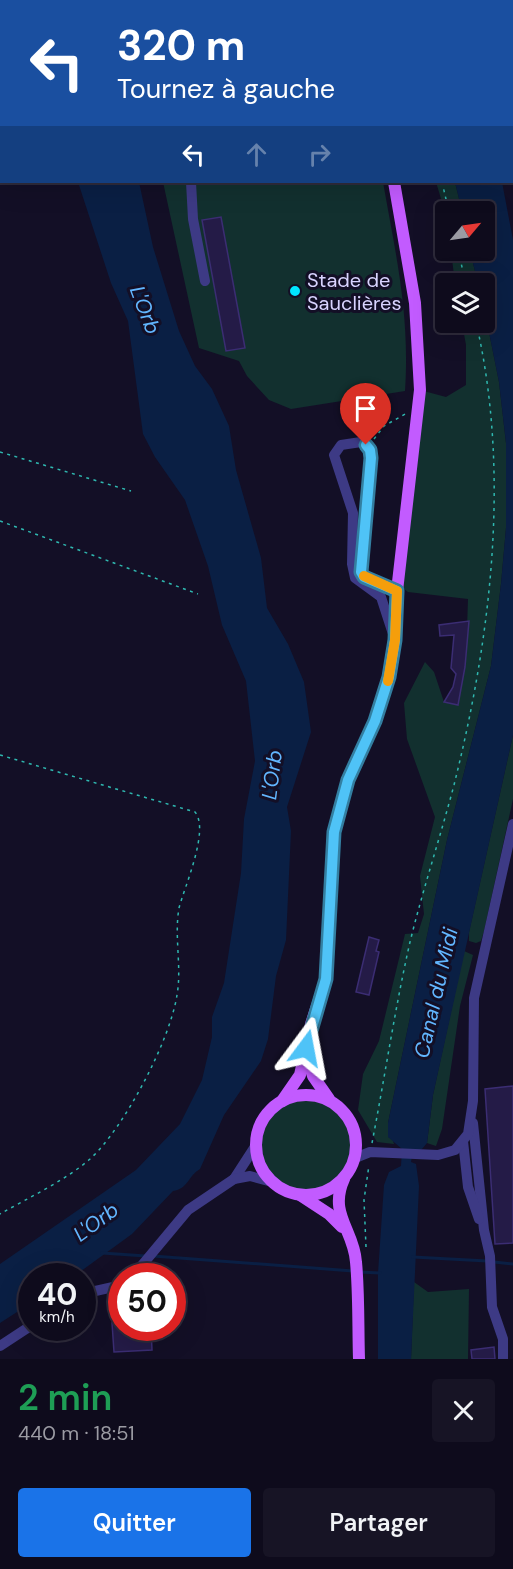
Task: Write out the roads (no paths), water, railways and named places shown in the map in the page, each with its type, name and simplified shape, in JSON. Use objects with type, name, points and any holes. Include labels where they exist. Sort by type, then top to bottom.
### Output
[{"type":"main road","points":[[346,1231],[329,1214],[300,1195],[285,1191],[272,1182],[261,1167],[256,1145],[261,1122],[268,1112],[282,1101],[300,1075],[326,979],[334,832],[348,780],[375,721],[389,677],[395,640],[397,591],[420,390],[415,303],[394,183]]},
{"type":"main road","points":[[306,1048],[313,1076],[351,1123],[356,1141],[355,1158],[338,1192],[338,1200],[357,1263],[359,1359]]},
{"type":"main road","points":[[282,1101],[301,1095],[313,1095],[332,1102]]},
{"type":"main road","points":[[300,1195],[322,1193],[346,1176]]},
{"type":"street","points":[[191,183],[193,219],[205,281]]},
{"type":"street","points":[[395,640],[381,597],[355,578],[352,564],[353,513],[334,455],[335,450],[348,442],[361,442],[368,447],[371,458],[361,572],[372,581],[397,591]]},
{"type":"street","points":[[513,824],[474,998],[472,1114],[484,1230],[490,1256],[493,1312],[503,1340],[513,1356]]},
{"type":"street","points":[[355,1158],[370,1152],[419,1156],[438,1155],[455,1150],[468,1134],[472,1114]]},
{"type":"street","points":[[463,1141],[468,1187],[484,1230]]},
{"type":"street","points":[[144,1263],[188,1210],[234,1179],[256,1145]]},
{"type":"street","points":[[234,1179],[250,1176],[272,1182]]},
{"type":"street","points":[[0,1346],[18,1334]]},
{"type":"street","points":[[503,1340],[503,1359]]},
{"type":"water","name":"L'Orb","points":[[78,183],[139,183],[153,247],[179,331],[195,366],[212,389],[229,426],[236,470],[261,558],[267,608],[288,644],[304,682],[311,732],[287,807],[291,831],[286,940],[276,976],[268,1039],[261,1061],[224,1115],[200,1169],[182,1188],[173,1191],[132,1234],[92,1263],[18,1263],[18,1311],[0,1323],[0,1264],[136,1170],[180,1124],[202,1080],[212,1037],[212,1017],[224,983],[241,873],[244,819],[255,761],[246,681],[222,625],[208,566],[185,500],[155,457],[143,434],[128,321],[111,283]]},
{"type":"water","name":"Canal du Midi","points":[[455,183],[502,183],[513,240],[513,735],[433,1095],[427,1143],[422,1149],[413,1151],[411,1162],[416,1164],[419,1186],[411,1359],[378,1359],[378,1273],[384,1185],[389,1172],[401,1166],[402,1149],[388,1137],[388,1123],[447,840],[491,666],[501,584],[506,528],[506,443],[499,382],[489,333],[495,333],[495,273],[476,273],[472,261],[495,261],[495,201],[460,201]]},
{"type":"waterway","points":[[102,1253],[146,1256]]},
{"type":"waterway","points":[[153,1256],[353,1271]]},
{"type":"waterway","points":[[413,1257],[487,1261]]},
{"type":"waterway","points":[[494,1262],[513,1264]]},
{"type":"waterway","points":[[359,1272],[380,1273]]},
{"type":"place","name":"Stade de Sauclières","points":[[295,291]]}]
